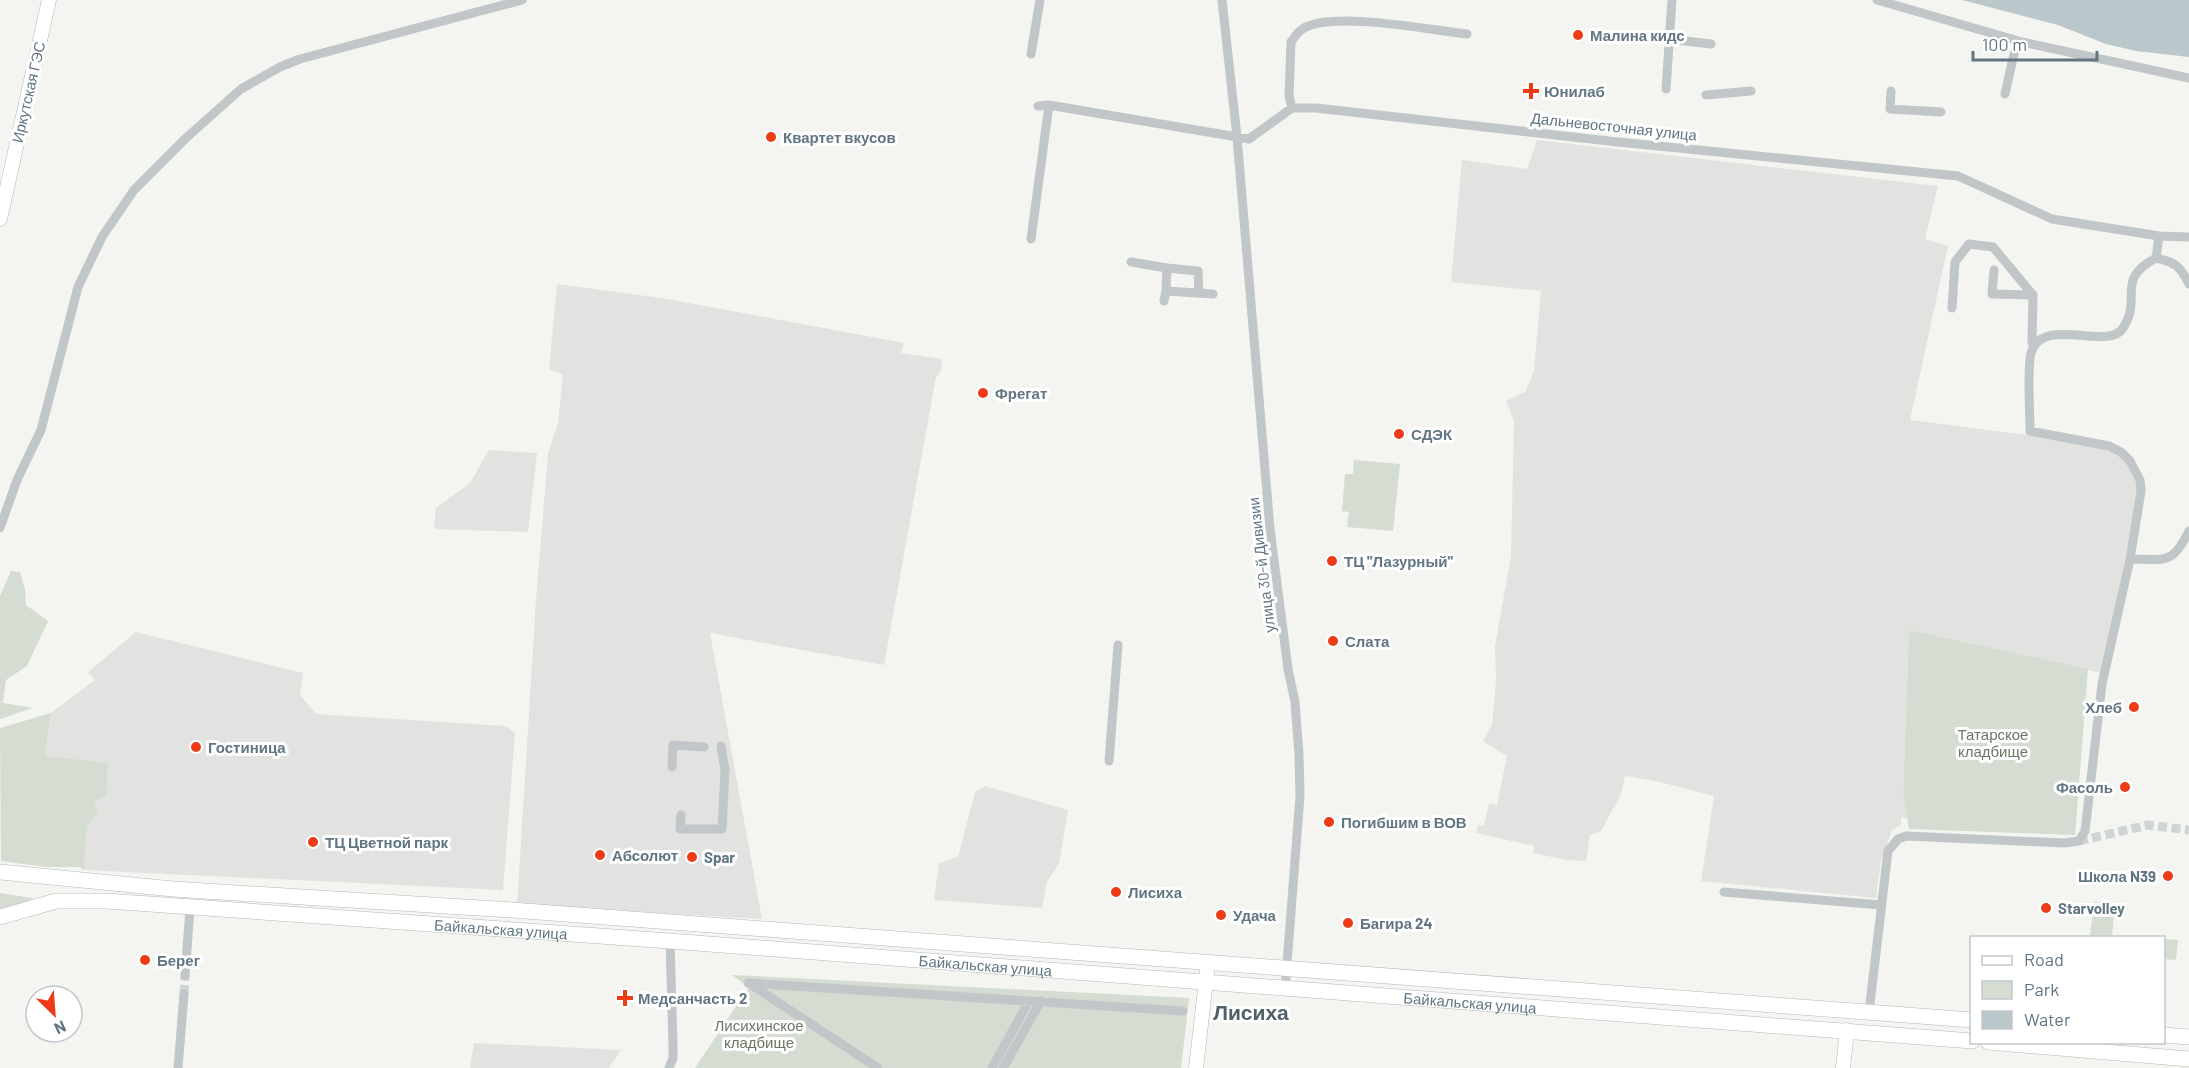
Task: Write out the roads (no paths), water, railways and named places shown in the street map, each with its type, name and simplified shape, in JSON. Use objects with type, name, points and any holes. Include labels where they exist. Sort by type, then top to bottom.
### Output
[{"type":"main road","name":"Иркутская ГЭС","points":[[0,219],[49,0]]},
{"type":"main road","name":"Байкальская улица","points":[[0,872],[172,889],[512,910],[1970,1020]]},
{"type":"main road","name":"Байкальская улица","points":[[0,917],[64,900],[107,901],[670,941],[1206,984],[1970,1041]]},
{"type":"main road","points":[[1196,1068],[1208,963]]},
{"type":"main road","points":[[1843,1068],[1847,1030]]},
{"type":"main road","points":[[2165,1035],[2189,1037]]},
{"type":"main road","points":[[2012,1044],[2189,1059]]},
{"type":"street","points":[[0,528],[17,480],[41,430],[78,287],[102,237],[134,190],[186,138],[241,89],[280,67],[300,59],[522,0]]},
{"type":"street","points":[[1031,54],[1040,0]]},
{"type":"street","name":"улица 30-й Дивизии","points":[[1222,0],[1238,137],[1270,529],[1288,669],[1295,702],[1299,755],[1300,796],[1285,989]]},
{"type":"street","points":[[1665,89],[1672,0]]},
{"type":"street","points":[[1877,0],[2022,42],[2189,78]]},
{"type":"street","points":[[1038,106],[1049,105],[1249,139],[1292,108],[1289,96],[1291,42],[1304,28],[1331,21],[1402,24],[1467,34]]},
{"type":"street","points":[[1669,39],[1711,44]]},
{"type":"street","points":[[2005,94],[2014,54]]},
{"type":"street","points":[[1891,91],[1890,110],[1941,112]]},
{"type":"street","points":[[1706,95],[1751,92]]},
{"type":"street","points":[[1030,239],[1049,105]]},
{"type":"street","name":"Дальневосточная улица","points":[[1292,108],[1316,108],[1618,142],[1958,176],[2052,219],[2159,236],[2189,237]]},
{"type":"street","points":[[2156,258],[2159,236]]},
{"type":"street","points":[[1952,308],[1955,262],[1967,253],[1969,244],[1993,247],[2033,295],[2032,343]]},
{"type":"street","points":[[1869,1012],[1888,851],[1898,839],[1906,836],[2064,843],[2079,841],[2085,831],[2102,684],[2130,559],[2141,491],[2140,480],[2130,461],[2121,452],[2109,446],[2030,432],[2030,358],[2036,343],[2044,338],[2057,335],[2112,336],[2122,330],[2131,309],[2132,279],[2142,265],[2156,258],[2172,262],[2180,269],[2189,284]]},
{"type":"street","points":[[1131,262],[1198,271],[1199,293]]},
{"type":"street","points":[[1164,301],[1167,268]]},
{"type":"street","points":[[1994,270],[1992,294],[2033,295]]},
{"type":"street","points":[[1166,291],[1213,294]]},
{"type":"street","points":[[2130,559],[2168,559],[2179,551],[2189,531]]},
{"type":"street","points":[[1110,761],[1118,645]]},
{"type":"street","points":[[672,767],[673,745],[704,747]]},
{"type":"street","points":[[681,815],[680,829],[722,829],[725,770],[721,747]]},
{"type":"street","points":[[1724,892],[1881,905]]},
{"type":"street","points":[[185,976],[190,908]]},
{"type":"street","points":[[669,1068],[673,1058],[670,941]]},
{"type":"street","points":[[878,1068],[748,983],[1183,1011]]},
{"type":"street","points":[[178,1063],[184,994]]},
{"type":"street","points":[[992,1068],[1029,1001]]},
{"type":"street","points":[[1003,1068],[1041,1001]]},
{"type":"water","points":[[1962,0],[2189,0],[2189,57],[2136,51],[2106,44],[2058,25]]},
{"type":"tunnel","points":[[2079,841],[2148,825],[2189,830]]},
{"type":"tunnel","points":[[184,994],[185,976]]},
{"type":"place","name":"Малина кидс","points":[[1578,35]]},
{"type":"place","name":"Юнилаб","points":[[1531,91]]},
{"type":"place","name":"Квартет вкусов","points":[[771,137]]},
{"type":"place","name":"Фрегат","points":[[983,393]]},
{"type":"place","name":"СДЭК","points":[[1399,434]]},
{"type":"place","name":"ТЦ \"Лазурный\"","points":[[1332,561]]},
{"type":"place","name":"Слата","points":[[1333,641]]},
{"type":"place","name":"Хлеб","points":[[2134,707]]},
{"type":"place","name":"Гостиница","points":[[196,747]]},
{"type":"place","name":"Фасоль","points":[[2125,787]]},
{"type":"place","name":"Погибшим в ВОВ","points":[[1329,822]]},
{"type":"place","name":"ТЦ Цветной парк","points":[[313,842]]},
{"type":"place","name":"Абсолют","points":[[600,855]]},
{"type":"place","name":"Spar","points":[[692,857]]},
{"type":"place","name":"Школа N39","points":[[2168,876]]},
{"type":"place","name":"Лисиха","points":[[1116,892]]},
{"type":"place","name":"Starvolley","points":[[2046,908]]},
{"type":"place","name":"Удача","points":[[1221,915]]},
{"type":"place","name":"Багира 24","points":[[1348,923]]},
{"type":"place","name":"Берег","points":[[145,960]]},
{"type":"place","name":"Медсанчасть 2","points":[[625,998]]},
{"type":"district","name":"Лисиха","points":[[1251,1011]]},
{"type":"park label","name":"Татарское кладбище","points":[[1993,742]]},
{"type":"park label","name":"Лисихинское кладбище","points":[[759,1034]]}]
